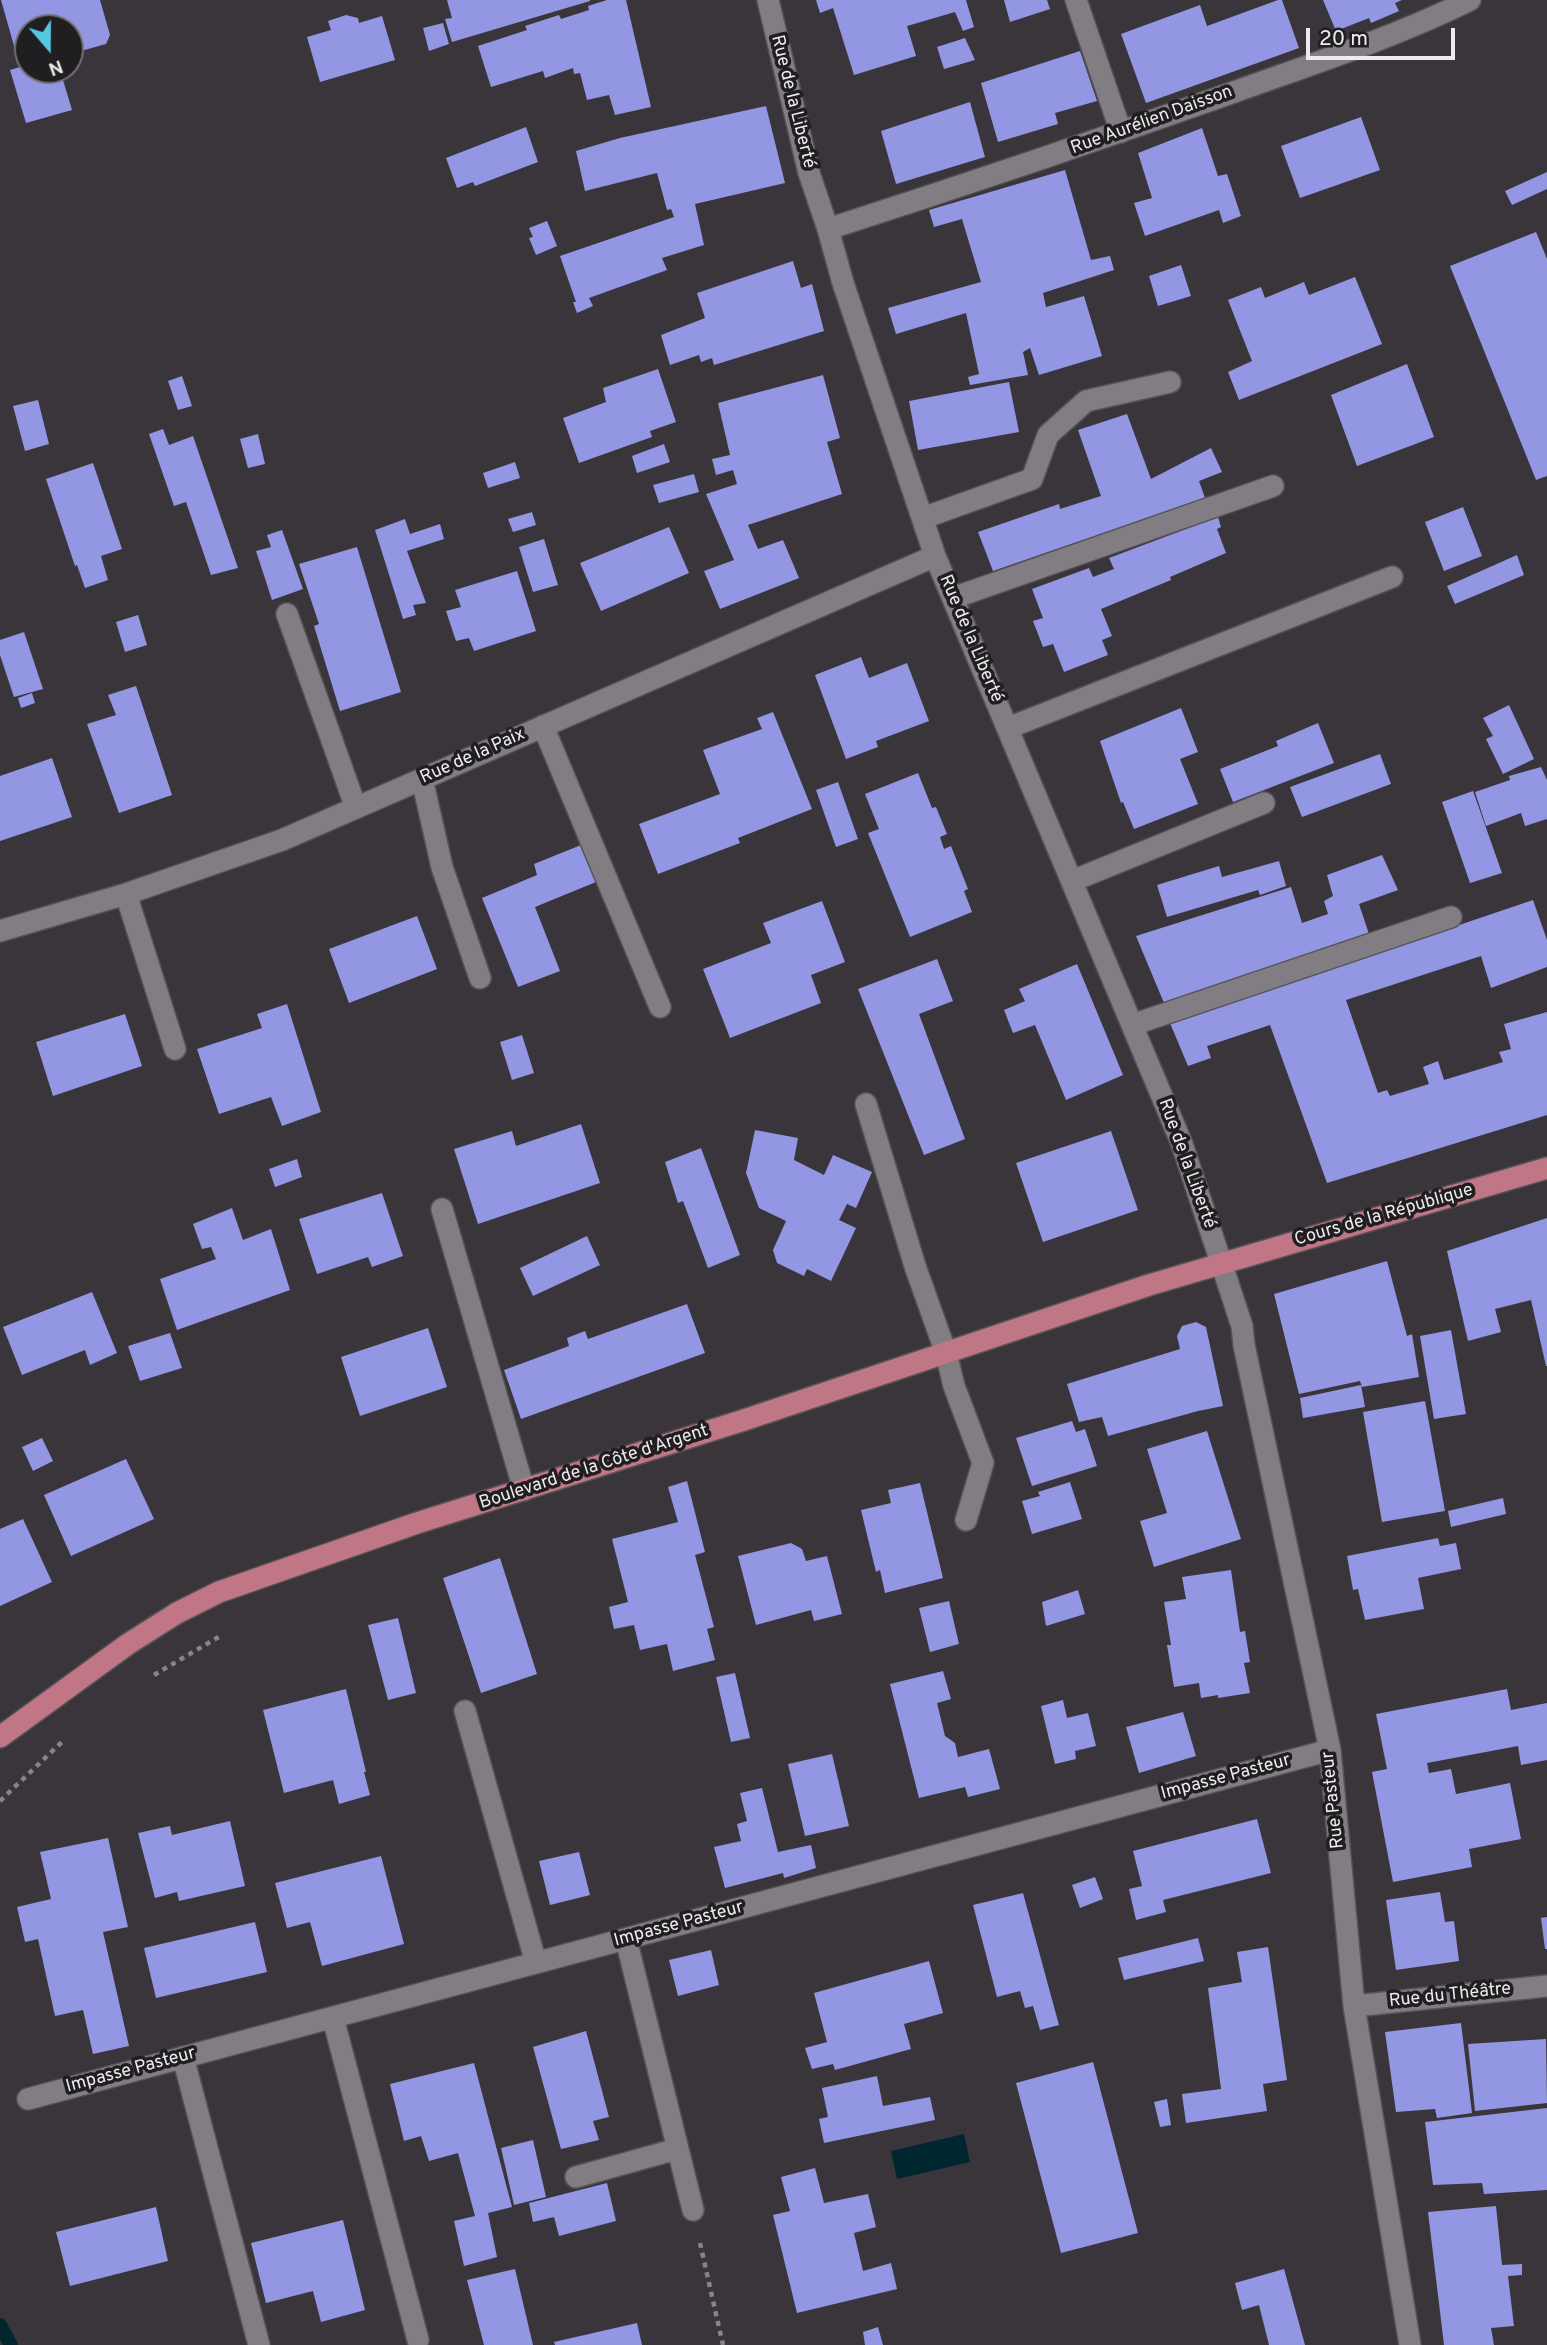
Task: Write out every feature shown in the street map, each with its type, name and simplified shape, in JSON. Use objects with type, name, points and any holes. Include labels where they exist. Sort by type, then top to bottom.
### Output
[{"type":"main road","name":"Cours de la République","points":[[1220,1262],[1547,1168]]},
{"type":"main road","name":"Boulevard de la Côte d'Argent","points":[[0,1737],[128,1644],[177,1613],[219,1592],[417,1523],[1220,1262]]},
{"type":"street","name":"Rue de la Liberté","points":[[768,0],[809,173],[828,229],[842,283],[935,555],[1182,1144],[1220,1262]]},
{"type":"street","points":[[1076,0],[1121,132]]},
{"type":"street","name":"Rue Aurélien Daisson","points":[[828,229],[1038,162],[1375,41],[1470,0]]},
{"type":"street","points":[[922,518],[1032,479],[1048,435],[1086,401],[1170,382]]},
{"type":"street","points":[[953,598],[1273,486]]},
{"type":"street","name":"Rue de la Paix","points":[[1,926],[126,894],[282,840],[935,555]]},
{"type":"street","points":[[1008,728],[1392,577]]},
{"type":"street","points":[[288,614],[356,808]]},
{"type":"street","points":[[543,726],[660,1007]]},
{"type":"street","points":[[422,779],[442,867],[480,978]]},
{"type":"street","points":[[1072,881],[1264,803]]},
{"type":"street","points":[[126,894],[175,1049]]},
{"type":"street","points":[[1132,1025],[1451,918]]},
{"type":"street","points":[[866,1104],[915,1266],[946,1353],[954,1386],[983,1463],[966,1520]]},
{"type":"street","points":[[442,1209],[524,1490]]},
{"type":"street","name":"Rue Pasteur","points":[[1220,1262],[1242,1326],[1330,1750],[1353,2006],[1410,2345]]},
{"type":"street","points":[[465,1711],[537,1963]]},
{"type":"street","name":"Impasse Pasteur","points":[[28,2099],[1330,1750]]},
{"type":"street","points":[[626,1939],[693,2210]]},
{"type":"street","name":"Rue du Théâtre","points":[[1353,2006],[1547,1986]]},
{"type":"street","points":[[333,2018],[418,2340]]},
{"type":"street","points":[[183,2057],[259,2345]]},
{"type":"street","points":[[576,2177],[677,2149]]},
{"type":"path","points":[[144,1681],[225,1633]]},
{"type":"path","points":[[0,1801],[68,1735]]},
{"type":"path","points":[[693,2210],[723,2345]]},
{"type":"water","points":[[964,2134],[970,2162],[897,2179],[891,2151]]},
{"type":"building","points":[[1,0],[100,0],[110,35],[106,44],[84,50],[84,14],[14,14],[14,46]]},
{"type":"building","points":[[447,0],[590,1],[452,42],[445,19],[452,18]]},
{"type":"building","points":[[607,0],[626,0],[651,107],[615,115],[609,95],[587,100],[580,73],[574,74],[573,68],[545,78],[543,71],[491,87],[478,46],[527,30],[525,26],[559,15],[561,19],[589,10],[588,6]]},
{"type":"building","points":[[816,0],[966,0],[974,27],[963,31],[955,12],[907,26],[916,56],[854,75],[833,8],[820,13]]},
{"type":"building","points":[[1004,0],[1047,0],[1050,9],[1010,22]]},
{"type":"building","points":[[1282,0],[1299,48],[1146,103],[1121,34],[1200,5],[1207,26]]},
{"type":"building","points":[[1323,0],[1402,0],[1395,3],[1399,11],[1371,23],[1369,18],[1336,31]]},
{"type":"building","points":[[346,15],[358,18],[359,23],[382,16],[395,60],[320,82],[307,37],[331,30],[328,21]]},
{"type":"building","points":[[443,23],[449,44],[429,51],[423,28]]},
{"type":"building","points":[[965,38],[975,60],[944,69],[937,47]]},
{"type":"building","points":[[1080,51],[1097,101],[1055,113],[1058,124],[998,142],[981,83]]},
{"type":"building","points":[[14,84],[64,84],[72,110],[26,123]]},
{"type":"building","points":[[970,102],[985,157],[896,184],[881,131]]},
{"type":"building","points":[[766,106],[785,183],[695,204],[704,245],[662,258],[667,270],[589,298],[593,306],[577,313],[573,302],[576,302],[560,256],[674,217],[671,209],[667,210],[657,173],[585,191],[576,151],[620,138]]},
{"type":"building","points":[[1361,117],[1380,170],[1300,198],[1281,146]]},
{"type":"building","points":[[526,127],[538,162],[475,186],[473,182],[457,188],[446,158]]},
{"type":"building","points":[[1202,128],[1218,176],[1227,174],[1241,216],[1223,223],[1219,210],[1145,236],[1134,203],[1152,198],[1138,153]]},
{"type":"building","points":[[1065,170],[1091,260],[1110,256],[1114,270],[1043,293],[1046,307],[1084,296],[1102,356],[1039,375],[1030,348],[1023,352],[1028,375],[970,385],[968,377],[979,374],[966,313],[896,334],[888,308],[981,282],[962,219],[934,227],[929,210]]},
{"type":"building","points":[[1547,172],[1547,189],[1512,205],[1505,191]]},
{"type":"building","points":[[547,221],[557,246],[536,255],[529,238],[533,237],[529,228]]},
{"type":"building","points":[[1536,232],[1547,259],[1547,476],[1536,480],[1450,266]]},
{"type":"building","points":[[793,261],[801,288],[812,284],[824,331],[714,365],[712,358],[701,362],[699,355],[670,365],[661,335],[705,318],[697,293]]},
{"type":"building","points":[[1181,265],[1191,296],[1158,306],[1149,276]]},
{"type":"building","points":[[1355,277],[1382,344],[1239,400],[1228,372],[1252,361],[1228,300],[1261,287],[1265,298],[1304,282],[1309,295]]},
{"type":"building","points":[[1407,364],[1434,437],[1357,466],[1331,395]]},
{"type":"building","points":[[658,369],[676,422],[650,431],[652,437],[579,463],[563,418],[606,402],[603,388]]},
{"type":"building","points":[[823,375],[840,438],[827,442],[842,494],[748,525],[758,549],[783,540],[799,578],[720,609],[704,571],[734,560],[706,494],[737,484],[733,470],[716,475],[712,459],[730,455],[718,403]]},
{"type":"building","points":[[182,376],[192,406],[178,410],[168,381]]},
{"type":"building","points":[[1009,382],[1019,432],[918,450],[909,401]]},
{"type":"building","points":[[38,400],[49,444],[25,451],[13,406]]},
{"type":"building","points":[[1127,414],[1151,479],[1211,448],[1222,472],[1199,481],[1205,498],[993,571],[978,532],[1059,504],[1060,509],[1101,496],[1078,430]]},
{"type":"building","points":[[163,429],[169,445],[193,436],[238,568],[211,575],[186,502],[174,506],[149,434]]},
{"type":"building","points":[[258,434],[265,464],[248,468],[240,439]]},
{"type":"building","points":[[664,444],[670,462],[637,473],[632,456]]},
{"type":"building","points":[[515,462],[520,478],[488,488],[483,473]]},
{"type":"building","points":[[93,463],[122,549],[101,556],[108,580],[85,588],[46,479]]},
{"type":"building","points":[[694,474],[699,492],[659,503],[653,485]]},
{"type":"building","points":[[1463,507],[1482,556],[1444,571],[1425,522]]},
{"type":"building","points":[[532,512],[536,525],[513,532],[508,519]]},
{"type":"building","points":[[1218,517],[1221,527],[1217,529],[1226,553],[1170,577],[1171,580],[1101,609],[1112,636],[1102,640],[1108,655],[1064,672],[1053,644],[1043,647],[1033,621],[1043,618],[1032,589],[1089,568],[1093,577],[1114,569],[1109,558]]},
{"type":"building","points":[[405,519],[410,534],[440,524],[444,539],[407,551],[426,603],[413,605],[416,615],[403,619],[375,530]]},
{"type":"building","points":[[669,527],[689,573],[601,611],[580,563]]},
{"type":"building","points":[[282,530],[303,589],[272,600],[256,551],[271,547],[267,535]]},
{"type":"building","points":[[544,539],[558,585],[533,592],[519,547]]},
{"type":"building","points":[[357,547],[401,692],[340,711],[314,626],[319,624],[299,564]]},
{"type":"building","points":[[1517,555],[1524,575],[1455,604],[1447,586]]},
{"type":"building","points":[[517,571],[536,631],[474,651],[469,638],[456,641],[446,611],[461,607],[455,590]]},
{"type":"building","points":[[138,615],[147,645],[125,652],[116,622]]},
{"type":"building","points":[[24,632],[43,689],[14,697],[0,655],[0,640]]},
{"type":"building","points":[[861,657],[869,678],[907,663],[929,721],[876,741],[878,747],[846,759],[815,675]]},
{"type":"building","points":[[136,686],[172,795],[119,813],[87,724],[116,715],[108,695]]},
{"type":"building","points":[[32,693],[35,703],[21,708],[18,698]]},
{"type":"building","points":[[1509,705],[1534,759],[1503,774],[1486,739],[1493,736],[1483,718]]},
{"type":"building","points":[[1181,708],[1198,752],[1180,759],[1198,804],[1134,829],[1123,802],[1121,803],[1100,741]]},
{"type":"building","points":[[773,712],[812,809],[738,838],[740,843],[658,874],[639,824],[720,794],[703,750],[762,729],[757,718]]},
{"type":"building","points":[[1318,723],[1334,763],[1233,802],[1220,769],[1278,746],[1276,741]]},
{"type":"building","points":[[1380,754],[1391,784],[1302,817],[1290,787]]},
{"type":"building","points":[[52,758],[72,817],[0,841],[0,776]]},
{"type":"building","points":[[1541,767],[1547,780],[1547,819],[1525,826],[1521,813],[1486,826],[1475,792],[1510,780],[1509,776]]},
{"type":"building","points":[[918,773],[932,808],[936,807],[947,834],[940,837],[944,849],[951,846],[968,889],[964,891],[972,912],[910,937],[868,833],[879,829],[865,794]]},
{"type":"building","points":[[838,782],[858,839],[836,847],[816,790]]},
{"type":"building","points":[[1473,791],[1502,873],[1470,883],[1442,802]]},
{"type":"building","points":[[581,845],[596,882],[535,907],[560,971],[518,987],[482,898],[537,875],[534,864]]},
{"type":"building","points":[[1382,855],[1398,890],[1359,904],[1370,937],[1164,1003],[1136,936],[1291,887],[1302,923],[1328,914],[1324,901],[1333,896],[1327,875]]},
{"type":"building","points":[[1279,861],[1286,886],[1260,895],[1258,890],[1167,917],[1157,885],[1219,866],[1222,877]]},
{"type":"building","points":[[1533,900],[1547,940],[1547,967],[1491,988],[1481,956],[1346,1000],[1378,1093],[1387,1090],[1390,1096],[1429,1084],[1423,1067],[1438,1061],[1444,1080],[1503,1062],[1499,1052],[1511,1049],[1504,1024],[1547,1012],[1547,1115],[1327,1183],[1270,1025],[1207,1046],[1211,1058],[1188,1066],[1170,1023]]},
{"type":"building","points":[[822,901],[845,962],[811,975],[821,1003],[730,1038],[703,969],[771,943],[763,923]]},
{"type":"building","points":[[417,916],[437,969],[349,1003],[329,949]]},
{"type":"building","points":[[937,959],[953,1001],[919,1014],[965,1139],[924,1155],[858,989]]},
{"type":"building","points":[[1077,964],[1123,1075],[1066,1100],[1035,1025],[1013,1033],[1004,1010],[1025,1001],[1019,989]]},
{"type":"building","points":[[287,1004],[321,1112],[282,1126],[271,1097],[219,1114],[197,1049],[262,1028],[257,1014]]},
{"type":"building","points":[[125,1014],[142,1066],[53,1096],[36,1042]]},
{"type":"building","points":[[522,1035],[534,1073],[512,1080],[500,1042]]},
{"type":"building","points":[[581,1124],[600,1183],[478,1224],[454,1149],[512,1131],[516,1146]]},
{"type":"building","points":[[755,1130],[798,1138],[794,1160],[824,1175],[833,1155],[872,1172],[856,1208],[847,1204],[839,1220],[856,1228],[831,1281],[807,1269],[804,1276],[777,1263],[773,1250],[786,1221],[759,1208],[746,1173]]},
{"type":"building","points":[[1111,1131],[1138,1210],[1043,1242],[1016,1163]]},
{"type":"building","points":[[701,1148],[740,1255],[708,1268],[683,1201],[678,1203],[665,1162]]},
{"type":"building","points":[[297,1159],[302,1177],[275,1187],[269,1169]]},
{"type":"building","points":[[382,1193],[403,1256],[372,1267],[368,1257],[317,1274],[299,1219]]},
{"type":"building","points":[[232,1208],[243,1240],[271,1229],[290,1290],[177,1330],[160,1279],[216,1259],[211,1247],[202,1249],[193,1224]]},
{"type":"building","points":[[1547,1218],[1546,1366],[1531,1300],[1495,1309],[1501,1332],[1468,1341],[1447,1251]]},
{"type":"building","points":[[587,1236],[600,1265],[533,1296],[520,1268]]},
{"type":"building","points":[[1387,1261],[1407,1336],[1412,1334],[1419,1377],[1362,1387],[1360,1381],[1299,1394],[1274,1294]]},
{"type":"building","points":[[92,1292],[117,1353],[90,1365],[85,1350],[22,1375],[3,1327]]},
{"type":"building","points":[[687,1304],[705,1353],[521,1419],[504,1370],[569,1346],[567,1338],[585,1331],[588,1339]]},
{"type":"building","points":[[1196,1322],[1206,1327],[1223,1406],[1108,1436],[1102,1417],[1079,1422],[1067,1384],[1180,1349],[1177,1336],[1182,1326]]},
{"type":"building","points":[[428,1328],[447,1387],[360,1416],[341,1357]]},
{"type":"building","points":[[1451,1330],[1466,1414],[1434,1419],[1420,1336]]},
{"type":"building","points":[[170,1333],[182,1368],[140,1381],[128,1346]]},
{"type":"building","points":[[1361,1385],[1365,1407],[1303,1418],[1300,1398]]},
{"type":"building","points":[[1425,1401],[1445,1511],[1382,1522],[1363,1412]]},
{"type":"building","points":[[1072,1421],[1076,1432],[1085,1429],[1097,1466],[1032,1486],[1016,1438]]},
{"type":"building","points":[[1207,1431],[1241,1539],[1154,1567],[1140,1521],[1167,1513],[1147,1449]]},
{"type":"building","points":[[42,1438],[53,1461],[33,1471],[22,1447]]},
{"type":"building","points":[[126,1459],[154,1519],[71,1556],[44,1495]]},
{"type":"building","points":[[687,1481],[705,1552],[695,1555],[714,1627],[707,1629],[715,1660],[673,1671],[667,1644],[640,1650],[634,1625],[614,1629],[609,1607],[628,1602],[612,1539],[678,1522],[668,1487]]},
{"type":"building","points":[[1070,1482],[1082,1519],[1032,1534],[1022,1501],[1040,1496],[1038,1492]]},
{"type":"building","points":[[920,1483],[943,1578],[885,1593],[880,1570],[876,1572],[861,1510],[891,1503],[888,1490]]},
{"type":"building","points":[[1503,1498],[1506,1514],[1451,1527],[1448,1511]]},
{"type":"building","points":[[23,1519],[52,1582],[0,1606],[0,1529]]},
{"type":"building","points":[[1438,1538],[1440,1546],[1456,1543],[1461,1569],[1418,1578],[1424,1609],[1365,1620],[1358,1589],[1353,1590],[1347,1556]]},
{"type":"building","points":[[791,1543],[802,1549],[806,1561],[827,1556],[842,1614],[814,1621],[811,1610],[756,1625],[738,1556]]},
{"type":"building","points":[[500,1558],[537,1674],[481,1693],[443,1578]]},
{"type":"building","points":[[1231,1570],[1240,1632],[1245,1631],[1250,1662],[1244,1663],[1250,1693],[1201,1698],[1199,1683],[1174,1687],[1164,1602],[1186,1599],[1182,1577]]},
{"type":"building","points":[[1078,1590],[1085,1614],[1046,1626],[1042,1602]]},
{"type":"building","points":[[949,1601],[959,1644],[930,1652],[919,1608]]},
{"type":"building","points":[[398,1618],[416,1693],[388,1700],[368,1625]]},
{"type":"building","points":[[943,1671],[951,1699],[937,1703],[945,1736],[955,1743],[958,1757],[989,1749],[1000,1789],[968,1797],[965,1787],[919,1798],[890,1684]]},
{"type":"building","points":[[735,1673],[750,1738],[731,1742],[716,1677]]},
{"type":"building","points":[[346,1689],[370,1795],[339,1804],[333,1780],[284,1793],[263,1710]]},
{"type":"building","points":[[1507,1689],[1511,1710],[1547,1703],[1547,1760],[1521,1765],[1518,1746],[1427,1763],[1429,1773],[1451,1769],[1456,1794],[1510,1783],[1521,1839],[1469,1849],[1472,1867],[1393,1882],[1372,1772],[1387,1769],[1376,1714]]},
{"type":"building","points":[[1063,1700],[1067,1718],[1088,1713],[1096,1746],[1075,1751],[1076,1759],[1055,1764],[1041,1706]]},
{"type":"building","points":[[1183,1712],[1196,1756],[1139,1773],[1126,1727]]},
{"type":"building","points":[[832,1754],[849,1826],[805,1836],[788,1764]]},
{"type":"building","points":[[762,1788],[778,1852],[811,1845],[816,1868],[784,1878],[783,1873],[725,1888],[714,1847],[741,1841],[737,1824],[747,1821],[740,1793]]},
{"type":"building","points":[[1257,1819],[1271,1873],[1163,1900],[1166,1912],[1136,1920],[1129,1889],[1142,1886],[1133,1851]]},
{"type":"building","points":[[230,1821],[245,1886],[179,1901],[177,1892],[155,1898],[138,1833],[170,1826],[172,1835]]},
{"type":"building","points":[[108,1838],[128,1927],[103,1932],[129,2046],[93,2054],[83,2010],[55,2016],[38,1939],[25,1942],[17,1907],[51,1899],[40,1852]]},
{"type":"building","points":[[579,1852],[590,1895],[550,1905],[539,1861]]},
{"type":"building","points":[[381,1856],[404,1944],[322,1966],[310,1922],[287,1928],[275,1883]]},
{"type":"building","points":[[1095,1877],[1103,1899],[1080,1908],[1072,1885]]},
{"type":"building","points":[[1440,1892],[1445,1922],[1454,1921],[1459,1961],[1396,1970],[1386,1900]]},
{"type":"building","points":[[1023,1893],[1059,2025],[1040,2030],[1033,2006],[1025,2008],[1020,1991],[997,1997],[973,1905]]},
{"type":"building","points":[[1547,1917],[1547,1949],[1545,1949],[1541,1918]]},
{"type":"building","points":[[255,1922],[267,1972],[156,1998],[144,1948]]},
{"type":"building","points":[[1198,1938],[1204,1961],[1124,1980],[1118,1958]]},
{"type":"building","points":[[1268,1947],[1287,2080],[1263,2084],[1267,2111],[1186,2123],[1182,2094],[1221,2089],[1208,1988],[1242,1982],[1237,1952]]},
{"type":"building","points":[[711,1950],[719,1985],[678,1996],[669,1960]]},
{"type":"building","points":[[929,1961],[943,2013],[904,2024],[911,2049],[835,2070],[833,2064],[812,2069],[805,2048],[827,2042],[814,1993]]},
{"type":"building","points":[[1461,2023],[1472,2113],[1437,2118],[1435,2109],[1396,2112],[1385,2032]]},
{"type":"building","points":[[586,2031],[609,2117],[593,2121],[599,2140],[561,2149],[533,2047]]},
{"type":"building","points":[[1546,2039],[1547,2103],[1475,2111],[1468,2044]]},
{"type":"building","points":[[1093,2062],[1138,2233],[1061,2253],[1016,2083]]},
{"type":"building","points":[[474,2063],[512,2207],[488,2213],[497,2257],[464,2266],[454,2221],[475,2216],[458,2153],[429,2161],[421,2136],[404,2141],[390,2084]]},
{"type":"building","points":[[877,2076],[883,2106],[930,2097],[935,2120],[824,2143],[819,2119],[828,2117],[822,2088]]},
{"type":"building","points":[[1167,2099],[1171,2125],[1160,2127],[1154,2102]]},
{"type":"building","points":[[1547,2108],[1547,2190],[1484,2194],[1482,2183],[1433,2185],[1425,2122]]},
{"type":"building","points":[[533,2140],[546,2197],[514,2205],[501,2148]]},
{"type":"building","points":[[815,2168],[824,2203],[868,2194],[876,2227],[854,2233],[863,2271],[891,2263],[897,2289],[797,2313],[773,2215],[790,2211],[781,2177]]},
{"type":"building","points":[[607,2183],[616,2221],[559,2236],[554,2217],[533,2222],[529,2203]]},
{"type":"building","points":[[1496,2206],[1502,2265],[1522,2264],[1522,2275],[1508,2276],[1514,2326],[1491,2328],[1494,2345],[1444,2345],[1428,2212]]},
{"type":"building","points":[[156,2207],[168,2261],[70,2286],[56,2232]]},
{"type":"building","points":[[343,2220],[365,2310],[321,2322],[313,2291],[266,2303],[251,2243]]},
{"type":"building","points":[[515,2269],[533,2345],[484,2345],[467,2280]]},
{"type":"building","points":[[1284,2269],[1305,2345],[1269,2345],[1259,2305],[1242,2310],[1235,2283]]},
{"type":"building","points":[[637,2323],[642,2345],[555,2345],[554,2342]]},
{"type":"building","points":[[878,2327],[883,2345],[865,2345],[863,2332]]},
{"type":"waterway","points":[[0,2325],[11,2345]]}]
